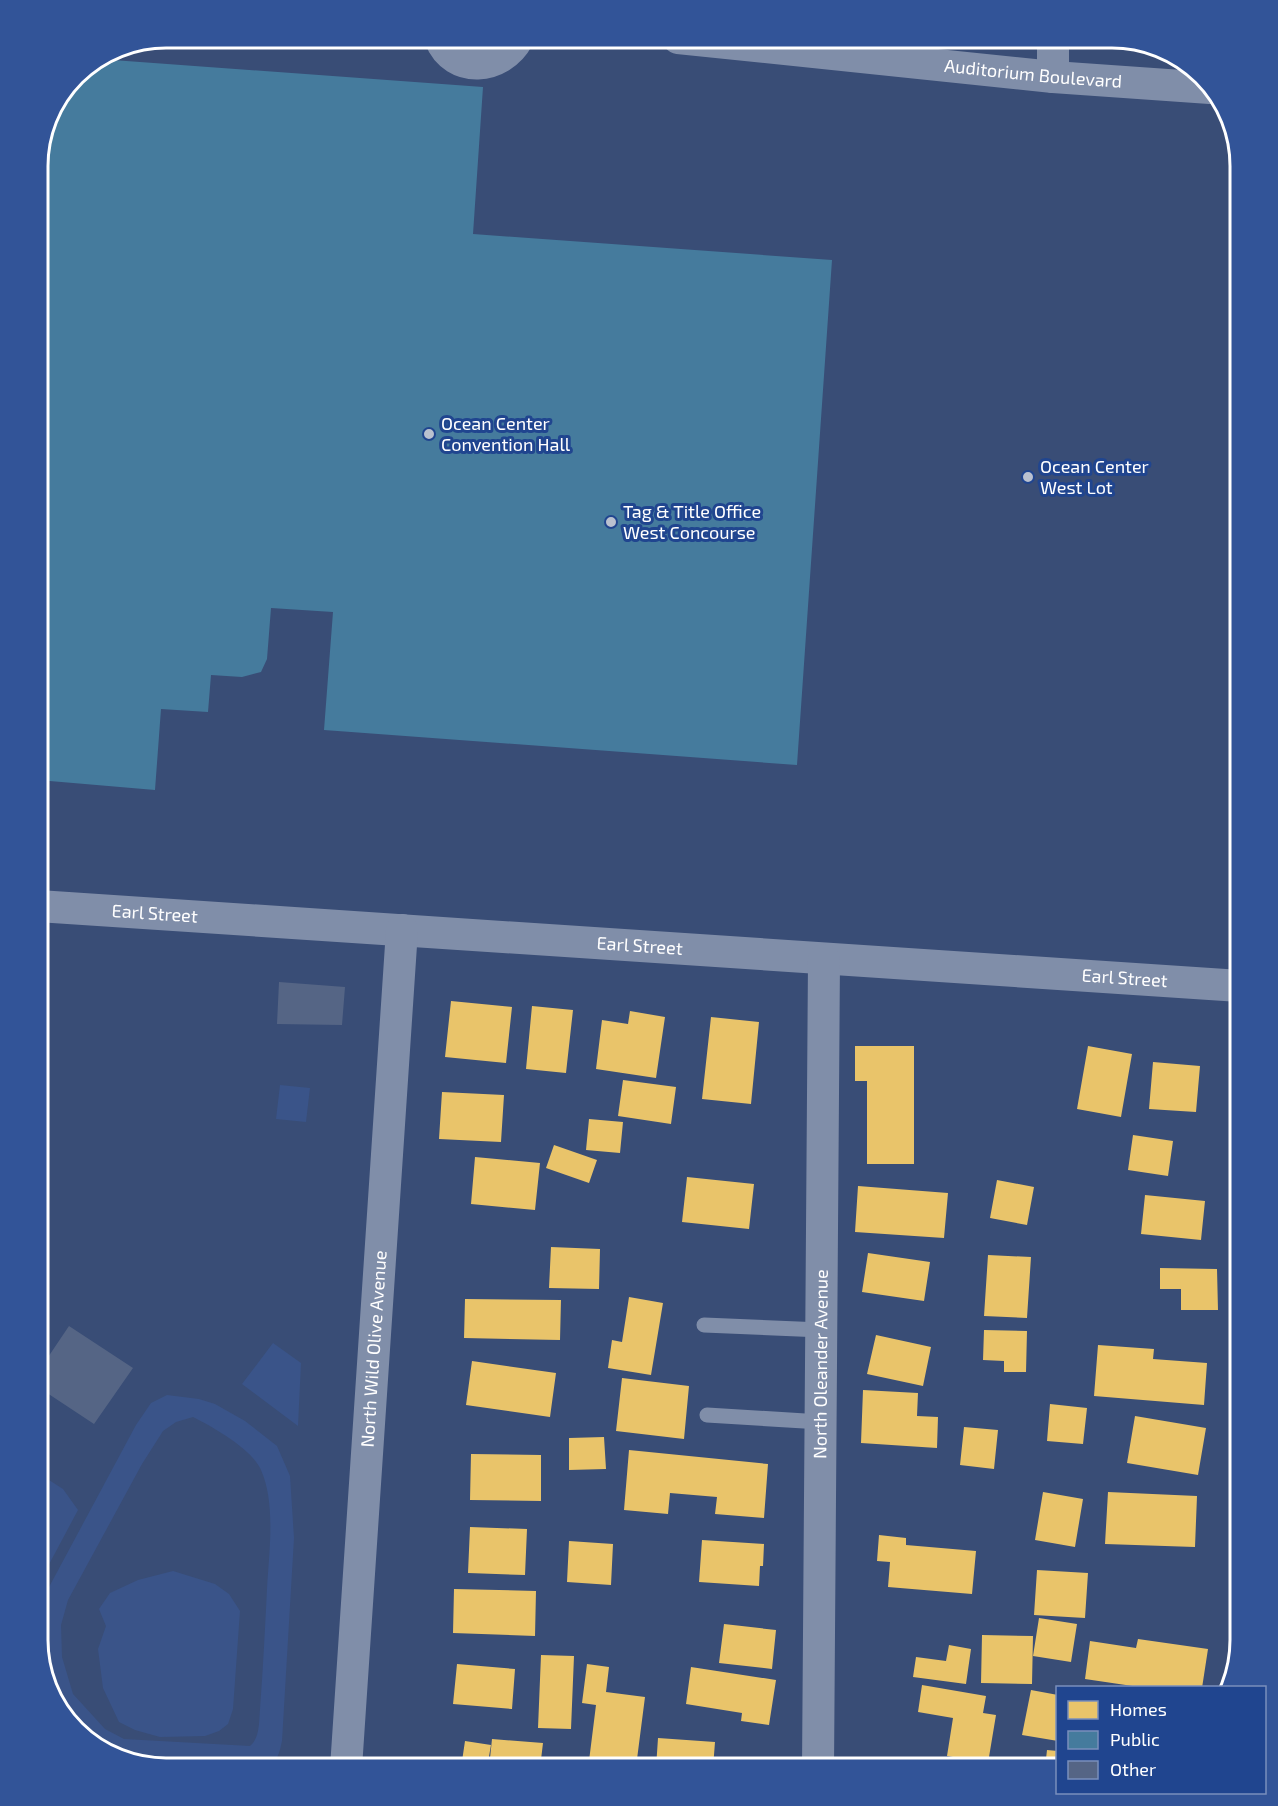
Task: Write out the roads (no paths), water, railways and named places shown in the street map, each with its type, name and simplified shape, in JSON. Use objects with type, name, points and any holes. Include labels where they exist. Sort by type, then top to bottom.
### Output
[{"type":"street","points":[[446,48],[463,61],[477,64],[503,57],[512,48]]},
{"type":"street","name":"Auditorium Boulevard","points":[[774,48],[1053,77],[1199,87]]},
{"type":"street","points":[[1053,48],[1053,77]]},
{"type":"street","name":"Earl Street","points":[[48,907],[1230,985]]},
{"type":"street","name":"North Wild Olive Avenue","points":[[347,1758],[402,930]]},
{"type":"street","name":"North Oleander Avenue","points":[[818,1758],[824,960]]},
{"type":"lane","points":[[704,1325],[822,1330]]},
{"type":"lane","points":[[707,1415],[821,1422]]},
{"type":"water","points":[[280,1085],[310,1088],[306,1122],[276,1119]]},
{"type":"water","points":[[273,1343],[301,1363],[298,1426],[242,1384]]},
{"type":"water","points":[[167,1395],[199,1399],[215,1404],[245,1421],[277,1446],[290,1476],[294,1538],[282,1741],[276,1758],[158,1758],[128,1752],[94,1734],[72,1712],[57,1685],[49,1655],[48,1589],[136,1425],[151,1403]],"holes":[[[193,1417],[241,1447],[256,1462],[266,1483],[269,1498],[270,1544],[257,1734],[250,1746],[124,1739],[105,1729],[73,1694],[62,1657],[61,1625],[68,1600],[142,1464],[163,1431],[176,1422]]]},
{"type":"water","points":[[48,1479],[63,1489],[78,1510],[48,1566]]},
{"type":"water","points":[[173,1571],[215,1584],[229,1594],[240,1611],[233,1709],[228,1724],[219,1731],[205,1736],[160,1737],[135,1730],[119,1722],[103,1688],[98,1649],[106,1626],[99,1609],[110,1593],[138,1580]]},
{"type":"place","name":"Ocean Center Convention Hall","points":[[429,434]]},
{"type":"place","name":"Ocean Center West Lot","points":[[1028,477]]},
{"type":"place","name":"Tag & Title Office West Concourse","points":[[611,522]]}]
